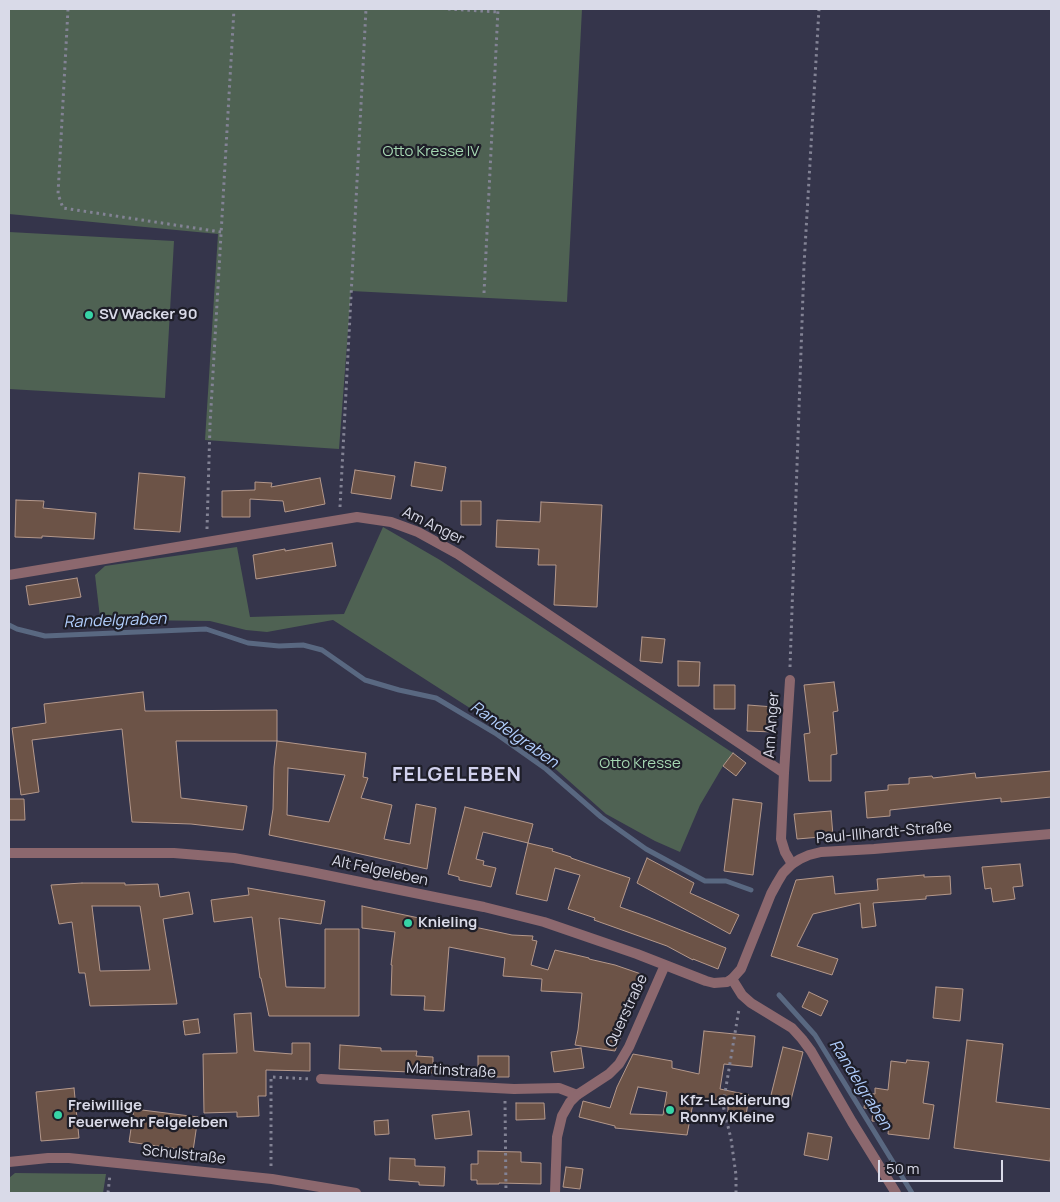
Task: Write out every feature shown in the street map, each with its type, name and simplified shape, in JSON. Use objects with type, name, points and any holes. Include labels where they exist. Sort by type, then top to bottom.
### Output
[{"type":"street","name":"Am Anger","points":[[9,575],[357,517],[391,522],[418,532],[458,554],[784,773]]},
{"type":"street","name":"Am Anger","points":[[790,680],[781,839],[784,852],[792,864]]},
{"type":"street","name":"Paul-Illhardt-Straße","points":[[732,979],[746,960],[771,894],[783,873],[800,859],[821,852],[1051,834]]},
{"type":"street","name":"Alt Felgeleben","points":[[9,853],[174,853],[234,858],[334,876],[484,907],[568,930],[637,954],[706,982],[720,982],[732,979]]},
{"type":"street","name":"Querstraße","points":[[555,1193],[557,1137],[562,1116],[570,1102],[577,1095],[609,1074],[619,1064],[629,1047],[664,965]]},
{"type":"street","points":[[732,979],[742,995],[751,1003],[792,1028],[802,1039],[896,1193]]},
{"type":"street","name":"Martinstraße","points":[[321,1079],[505,1088],[559,1088],[577,1095]]},
{"type":"street","name":"Schulstraße","points":[[9,1162],[70,1158],[272,1179],[356,1193]]},
{"type":"path","points":[[68,9],[58,194],[64,208],[221,232]]},
{"type":"path","points":[[207,542],[210,425],[234,9]]},
{"type":"path","points":[[339,520],[366,9]]},
{"type":"path","points":[[448,9],[498,11],[484,293]]},
{"type":"path","points":[[790,680],[804,265],[819,9]]},
{"type":"path","points":[[736,1193],[736,1175],[731,1139],[723,1104],[742,995]]},
{"type":"path","points":[[272,1179],[271,1077],[321,1079]]},
{"type":"path","points":[[505,1088],[506,1193]]},
{"type":"path","points":[[108,1193],[111,1162]]},
{"type":"green space","name":"Otto Kresse IV","points":[[9,9],[582,9],[567,302],[351,291],[339,449],[205,440],[218,234],[9,214]]},
{"type":"green space","name":"SV Wacker 90","points":[[9,232],[174,241],[165,398],[9,389]]},
{"type":"green space","name":"Otto Kresse","points":[[383,527],[440,560],[733,753],[700,805],[680,852],[655,841],[606,814],[532,748],[333,620],[267,632],[246,630],[210,621],[134,620],[101,626],[95,575],[105,566],[237,547],[250,617],[344,614]]},
{"type":"green space","points":[[15,1173],[106,1174],[103,1193],[9,1193],[9,1178]]},
{"type":"building","points":[[415,462],[446,467],[442,491],[411,486]]},
{"type":"building","points":[[355,470],[395,476],[391,499],[351,493]]},
{"type":"building","points":[[139,473],[185,477],[180,532],[134,529]]},
{"type":"building","points":[[320,478],[325,504],[285,512],[283,501],[250,499],[250,517],[222,517],[222,491],[255,490],[255,482],[272,483],[271,487]]},
{"type":"building","points":[[16,500],[44,501],[43,508],[96,513],[94,539],[42,536],[42,538],[15,537]]},
{"type":"building","points":[[461,501],[481,501],[481,525],[461,525]]},
{"type":"building","points":[[541,502],[602,505],[597,607],[554,605],[556,565],[538,565],[539,549],[496,547],[497,520],[540,522]]},
{"type":"building","points":[[332,543],[336,566],[256,579],[253,555]]},
{"type":"building","points":[[77,578],[81,597],[29,605],[26,586]]},
{"type":"building","points":[[642,637],[665,639],[662,663],[640,661]]},
{"type":"building","points":[[678,661],[700,662],[699,686],[678,686]]},
{"type":"building","points":[[834,682],[838,711],[833,712],[837,754],[831,755],[831,781],[809,781],[804,734],[810,733],[804,685]]},
{"type":"building","points":[[714,685],[735,685],[735,709],[714,709]]},
{"type":"building","points":[[143,692],[145,711],[277,710],[277,741],[176,741],[181,798],[247,806],[243,830],[191,824],[132,822],[122,729],[32,740],[39,792],[21,795],[12,728],[46,723],[44,704]]},
{"type":"building","points":[[748,705],[774,707],[773,732],[747,731]]},
{"type":"building","points":[[277,741],[366,753],[363,777],[368,778],[361,798],[392,805],[384,839],[410,844],[416,804],[436,808],[427,869],[269,835],[273,809]],"holes":[[[288,768],[345,775],[329,822],[287,815]]]},
{"type":"building","points":[[733,753],[746,763],[736,776],[723,766]]},
{"type":"building","points":[[1051,771],[1051,797],[1001,802],[1001,798],[890,810],[890,816],[867,818],[865,792],[888,790],[888,785],[909,784],[909,778],[932,776],[933,778],[975,773],[976,778]]},
{"type":"building","points":[[9,799],[24,799],[25,820],[9,820]]},
{"type":"building","points":[[733,799],[762,803],[753,875],[724,871]]},
{"type":"building","points":[[465,807],[533,824],[528,843],[483,832],[476,859],[484,861],[483,865],[496,868],[491,887],[459,880],[459,877],[448,874]]},
{"type":"building","points":[[831,811],[833,836],[797,839],[794,814]]},
{"type":"building","points":[[528,843],[553,849],[552,851],[630,878],[620,907],[726,948],[718,969],[693,960],[667,946],[568,909],[580,875],[555,868],[547,901],[516,894]]},
{"type":"building","points":[[647,858],[694,883],[690,893],[739,915],[730,934],[637,883]]},
{"type":"building","points":[[1020,864],[1023,886],[1013,887],[1015,899],[993,902],[991,888],[985,889],[982,867]]},
{"type":"building","points":[[924,875],[924,877],[950,876],[951,894],[926,896],[926,899],[873,903],[876,926],[862,928],[860,903],[813,914],[797,946],[838,959],[832,975],[771,956],[796,880],[833,876],[835,894],[878,890],[877,879]]},
{"type":"building","points":[[82,883],[158,884],[160,897],[189,892],[193,914],[163,919],[177,1004],[90,1006],[85,973],[79,973],[72,922],[59,924],[51,885]],"holes":[[[92,906],[140,906],[150,970],[100,971]]]},
{"type":"building","points":[[248,888],[325,901],[321,924],[279,918],[286,987],[325,988],[325,929],[359,929],[359,1016],[269,1016],[260,978],[252,917],[214,922],[211,900],[249,895]]},
{"type":"building","points":[[362,906],[419,918],[418,925],[435,928],[437,919],[512,935],[533,936],[532,940],[537,941],[531,965],[548,970],[555,950],[615,965],[644,975],[615,1051],[575,1045],[582,993],[541,991],[542,979],[503,976],[505,958],[449,947],[444,1011],[424,1010],[425,996],[391,995],[391,965],[395,932],[362,928]]},
{"type":"building","points":[[936,987],[963,989],[960,1021],[933,1018]]},
{"type":"building","points":[[809,992],[828,1001],[821,1016],[802,1007]]},
{"type":"building","points":[[251,1013],[254,1051],[292,1054],[292,1043],[310,1043],[310,1071],[266,1070],[266,1096],[258,1096],[259,1116],[237,1117],[237,1112],[204,1113],[203,1054],[237,1053],[234,1014]]},
{"type":"building","points":[[198,1019],[200,1033],[185,1035],[183,1021]]},
{"type":"building","points":[[704,1031],[755,1036],[752,1067],[724,1064],[720,1089],[749,1095],[746,1116],[728,1112],[728,1101],[694,1098],[687,1135],[615,1128],[615,1126],[579,1117],[583,1101],[610,1108],[617,1087],[633,1054],[672,1061],[672,1068],[699,1074]],"holes":[[[638,1087],[667,1092],[663,1115],[630,1114]]]},
{"type":"building","points":[[967,1040],[1003,1044],[996,1102],[1051,1109],[1050,1161],[954,1148]]},
{"type":"building","points":[[340,1045],[381,1048],[381,1051],[417,1051],[416,1056],[433,1057],[433,1073],[339,1069]]},
{"type":"building","points":[[783,1047],[803,1052],[790,1104],[770,1099]]},
{"type":"building","points":[[581,1048],[584,1068],[554,1072],[551,1052]]},
{"type":"building","points":[[478,1056],[509,1056],[509,1077],[478,1077]]},
{"type":"building","points":[[907,1060],[929,1062],[923,1103],[934,1105],[929,1139],[888,1134],[889,1123],[872,1121],[873,1109],[864,1108],[866,1093],[875,1094],[875,1088],[888,1090],[891,1061],[906,1063]]},
{"type":"building","name":"Freiwillige Feuerwehr Felgeleben","points":[[74,1088],[79,1138],[41,1141],[36,1092]]},
{"type":"building","points":[[516,1103],[544,1103],[545,1119],[516,1120]]},
{"type":"building","points":[[134,1109],[198,1117],[193,1151],[129,1142]]},
{"type":"building","points":[[469,1111],[472,1135],[435,1139],[432,1115]]},
{"type":"building","points":[[388,1120],[389,1134],[375,1135],[374,1121]]},
{"type":"building","points":[[808,1133],[832,1137],[828,1160],[804,1155]]},
{"type":"building","points":[[478,1151],[521,1152],[521,1162],[541,1163],[541,1184],[477,1184],[477,1180],[471,1180],[471,1164],[478,1164]]},
{"type":"building","points":[[390,1158],[415,1159],[415,1166],[445,1167],[444,1186],[419,1185],[419,1182],[389,1180]]},
{"type":"building","points":[[566,1167],[583,1169],[580,1189],[563,1187]]},
{"type":"waterway","name":"Randelgraben","points":[[9,625],[45,636],[206,629],[248,643],[279,646],[303,645],[322,650],[365,680],[436,698],[495,733],[546,769],[601,817],[646,849],[705,881],[726,881],[751,890]]},
{"type":"waterway","name":"Randelgraben","points":[[779,995],[815,1035],[912,1193]]},
{"type":"place","name":"SV Wacker 90","points":[[89,315]]},
{"type":"place","name":"Knieling","points":[[408,923]]},
{"type":"place","name":"Kfz-Lackierung Ronny Kleine","points":[[670,1110]]},
{"type":"place","name":"Freiwillige Feuerwehr Felgeleben","points":[[58,1115]]},
{"type":"district","name":"FELGELEBEN","points":[[457,775]]}]
